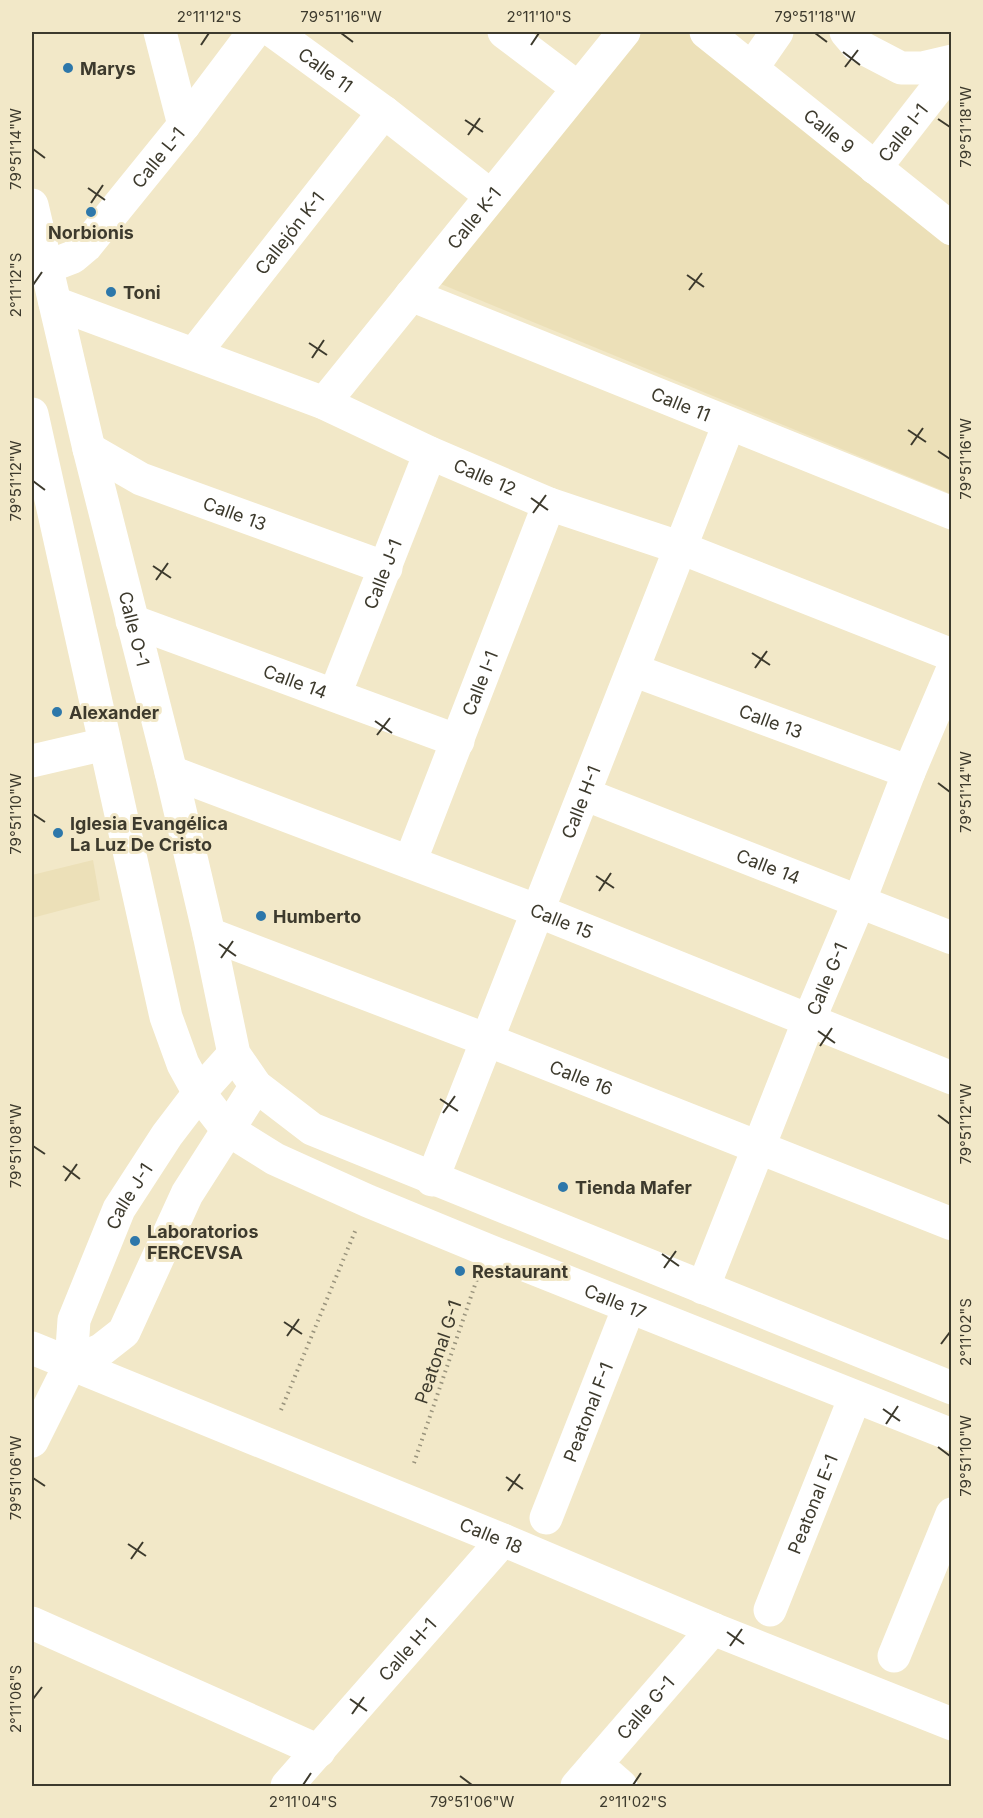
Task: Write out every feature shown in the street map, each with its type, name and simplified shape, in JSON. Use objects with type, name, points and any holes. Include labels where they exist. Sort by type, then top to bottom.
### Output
[{"type":"street","points":[[160,32],[184,125]]},
{"type":"street","name":"Calle L-1","points":[[40,252],[73,257],[80,252],[184,125],[254,32]]},
{"type":"street","name":"Calle 11","points":[[274,32],[384,112],[491,196]]},
{"type":"street","points":[[504,32],[578,88]]},
{"type":"street","name":"Calle K-1","points":[[324,403],[624,32]]},
{"type":"street","name":"Calle 9","points":[[706,32],[951,229]]},
{"type":"street","points":[[752,68],[777,32]]},
{"type":"street","points":[[846,32],[857,45],[901,68],[922,68],[951,61]]},
{"type":"street","name":"Calle I-1","points":[[875,168],[951,69]]},
{"type":"street","name":"Callejón K-1","points":[[194,354],[384,112]]},
{"type":"street","name":"Calle O-1","points":[[32,205],[40,252],[56,303],[89,449],[171,772],[234,1054]]},
{"type":"street","name":"Calle 11","points":[[411,295],[951,513]]},
{"type":"street","name":"Calle 12","points":[[56,303],[324,403],[430,453],[549,504],[681,548],[951,656]]},
{"type":"street","points":[[32,414],[166,1017],[183,1064],[199,1093]]},
{"type":"street","name":"Calle H-1","points":[[432,1180],[729,424]]},
{"type":"street","name":"Calle 13","points":[[89,449],[141,479],[386,568]]},
{"type":"street","name":"Calle J-1","points":[[335,694],[430,453]]},
{"type":"street","name":"Calle I-1","points":[[410,862],[459,741],[549,504]]},
{"type":"street","name":"Calle 14","points":[[132,621],[459,741]]},
{"type":"street","name":"Calle 13","points":[[633,670],[909,772]]},
{"type":"street","name":"Calle G-1","points":[[703,1288],[951,670]]},
{"type":"street","points":[[32,761],[105,744]]},
{"type":"street","name":"Calle 15","points":[[171,772],[538,911],[951,1078]]},
{"type":"street","name":"Calle 14","points":[[584,794],[951,938]]},
{"type":"street","name":"Calle 16","points":[[209,934],[487,1040],[951,1224]]},
{"type":"street","points":[[234,1054],[256,1086],[312,1129],[432,1180],[951,1388]]},
{"type":"street","name":"Calle J-1","points":[[32,1441],[70,1363],[74,1320],[119,1209],[167,1135],[199,1093],[234,1054]]},
{"type":"street","points":[[70,1363],[101,1350],[124,1332],[187,1194],[256,1086]]},
{"type":"street","name":"Calle 17","points":[[199,1093],[227,1129],[275,1159],[368,1201],[487,1250],[951,1435]]},
{"type":"street","name":"Peatonal F-1","points":[[546,1518],[629,1307]]},
{"type":"street","name":"Calle 18","points":[[32,1348],[503,1540],[713,1629],[951,1724]]},
{"type":"street","name":"Peatonal E-1","points":[[770,1610],[855,1397]]},
{"type":"street","points":[[894,1656],[951,1514]]},
{"type":"street","name":"Calle H-1","points":[[287,1786],[503,1540]]},
{"type":"street","points":[[32,1623],[319,1751]]},
{"type":"street","name":"Calle G-1","points":[[586,1775],[713,1629]]},
{"type":"street","points":[[586,1775],[621,1786]]},
{"type":"path","points":[[281,1410],[368,1201]]},
{"type":"path","name":"Peatonal G-1","points":[[414,1463],[487,1250]]},
{"type":"shaded area","points":[[634,32],[690,32],[951,241],[951,494],[436,282]]},
{"type":"shaded area","points":[[93,860],[100,900],[32,918],[32,875]]},
{"type":"place","name":"Marys","points":[[68,68]]},
{"type":"place","name":"Norbionis","points":[[91,212]]},
{"type":"place","name":"Toni","points":[[111,292]]},
{"type":"place","name":"Alexander","points":[[57,712]]},
{"type":"place","name":"Iglesia Evangélica La Luz De Cristo","points":[[58,833]]},
{"type":"place","name":"Humberto","points":[[261,916]]},
{"type":"place","name":"Tienda Mafer","points":[[563,1187]]},
{"type":"place","name":"Laboratorios FERCEVSA","points":[[135,1241]]},
{"type":"place","name":"Restaurant","points":[[460,1271]]}]
